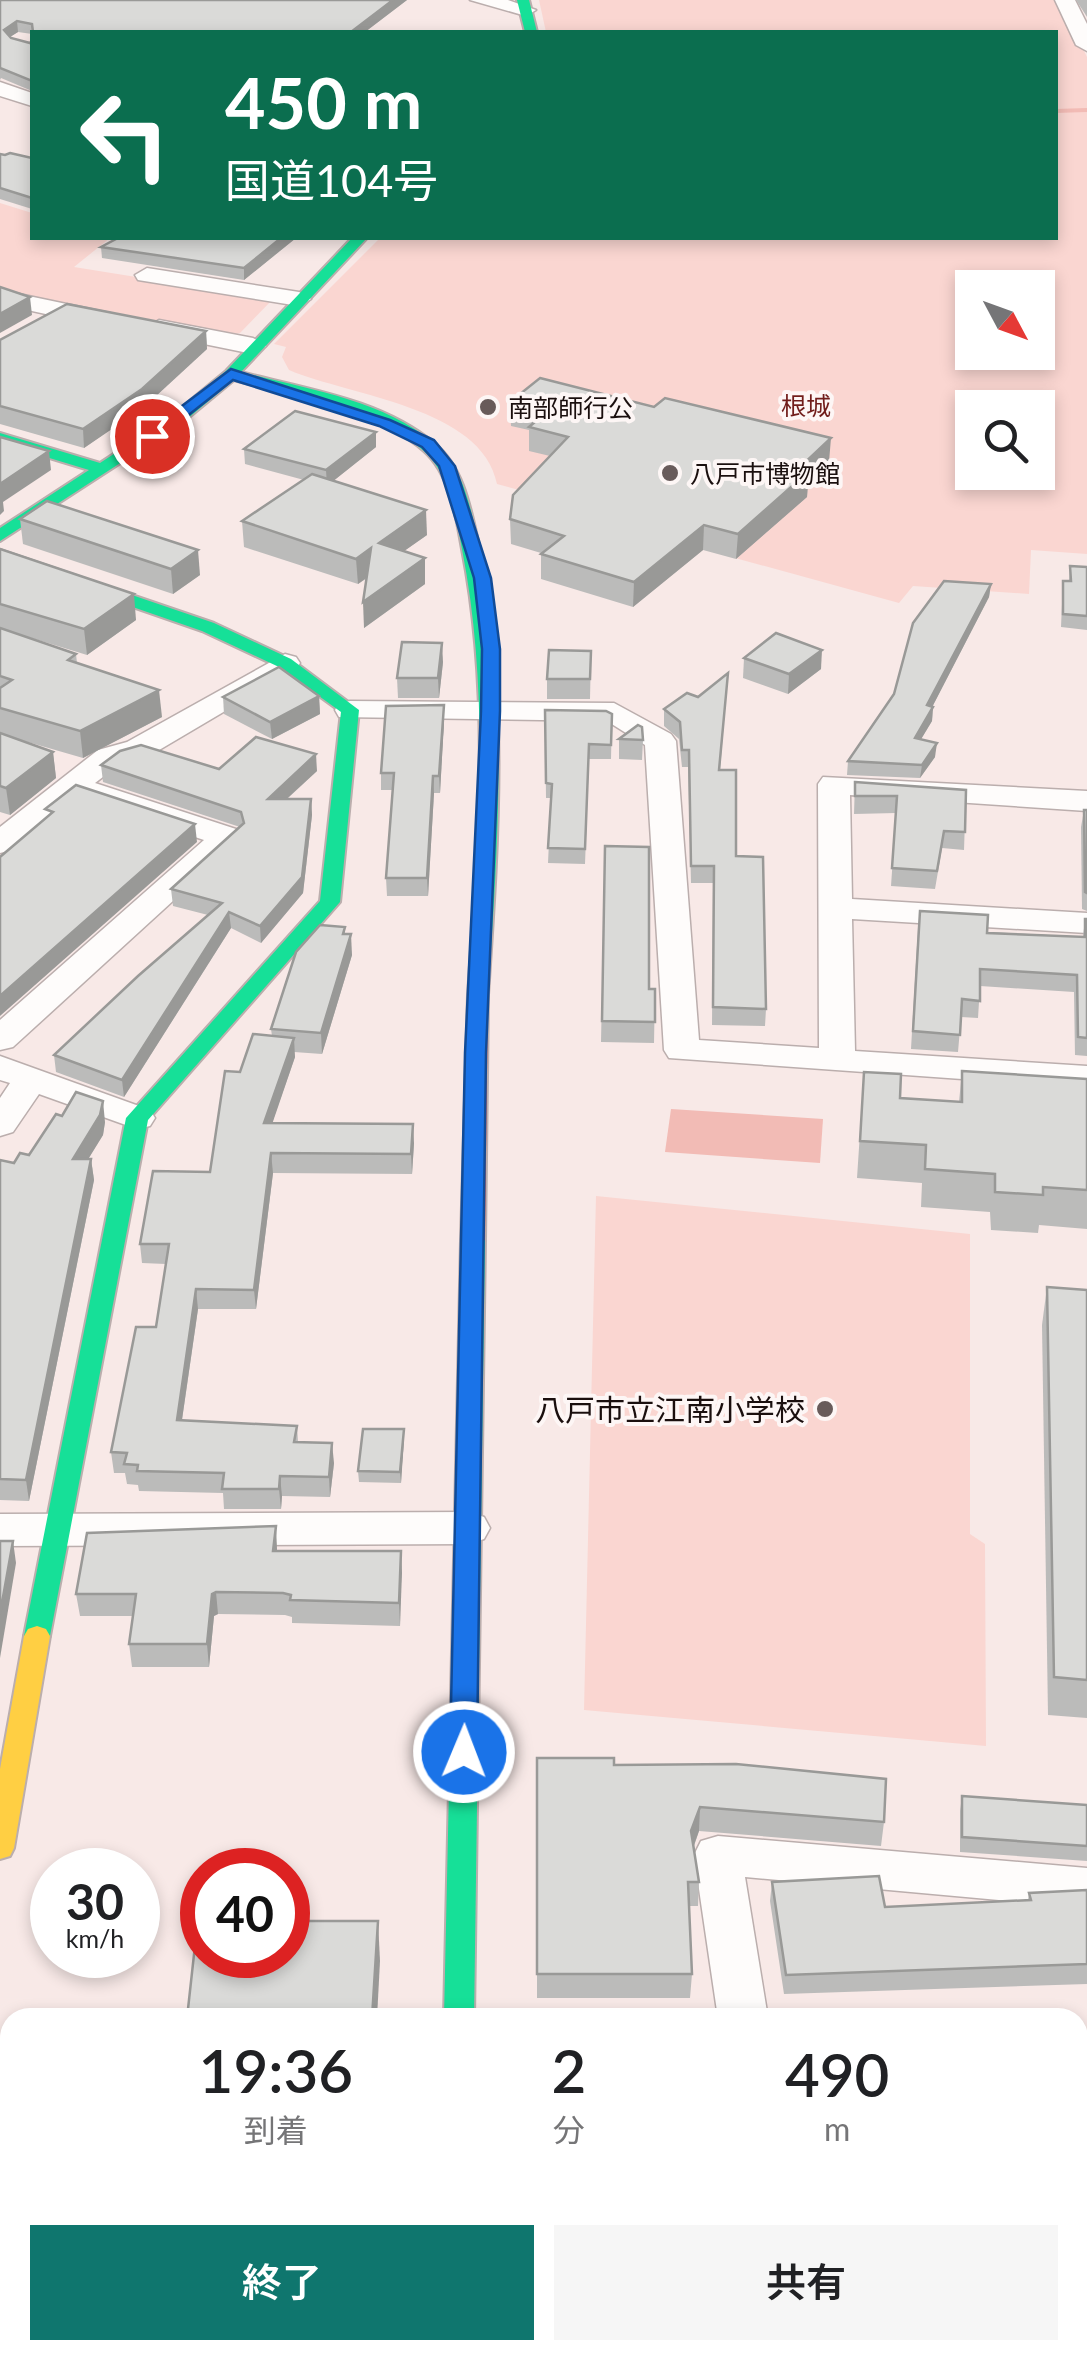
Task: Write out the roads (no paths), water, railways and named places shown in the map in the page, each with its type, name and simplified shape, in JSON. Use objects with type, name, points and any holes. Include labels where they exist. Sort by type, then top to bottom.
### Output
[{"type":"main road","points":[[0,536],[176,420],[231,374],[253,346],[358,240]]},
{"type":"main road","points":[[231,374],[384,423],[428,443],[446,466],[482,578],[491,649],[491,711],[476,1053],[459,2008]]},
{"type":"main road","points":[[0,438],[102,469]]},
{"type":"main road","points":[[0,555],[190,620],[286,663],[350,710],[330,902],[137,1118],[56,1531],[0,1848]]},
{"type":"street","points":[[480,0],[527,14]]},
{"type":"street","points":[[1065,0],[1084,32]]},
{"type":"street","points":[[0,89],[28,99]]},
{"type":"street","points":[[0,110],[28,99]]},
{"type":"street","points":[[147,276],[299,299]]},
{"type":"street","points":[[0,297],[253,346]]},
{"type":"street","points":[[31,329],[62,310]]},
{"type":"street","points":[[0,843],[68,773],[138,749],[286,663]]},
{"type":"street","points":[[169,695],[206,707]]},
{"type":"street","points":[[350,710],[614,712],[660,741],[682,1050],[1087,1076]]},
{"type":"street","points":[[0,1039],[228,837],[68,773]]},
{"type":"street","points":[[837,1061],[834,784],[1087,801]]},
{"type":"street","points":[[836,908],[1087,922]]},
{"type":"street","points":[[0,1124],[16,1073],[137,1118]]},
{"type":"street","points":[[0,1530],[469,1528]]},
{"type":"street","points":[[741,2008],[718,1855],[1087,1888]]},
{"type":"waterway","points":[[1058,111],[1087,110]]},
{"type":"place","name":"南部師行公","points":[[488,407]]},
{"type":"place","name":"八戸市博物館","points":[[670,473]]},
{"type":"place","name":"八戸市立江南小学校","points":[[825,1409]]},
{"type":"park label","name":"根城","points":[[806,405]]}]
